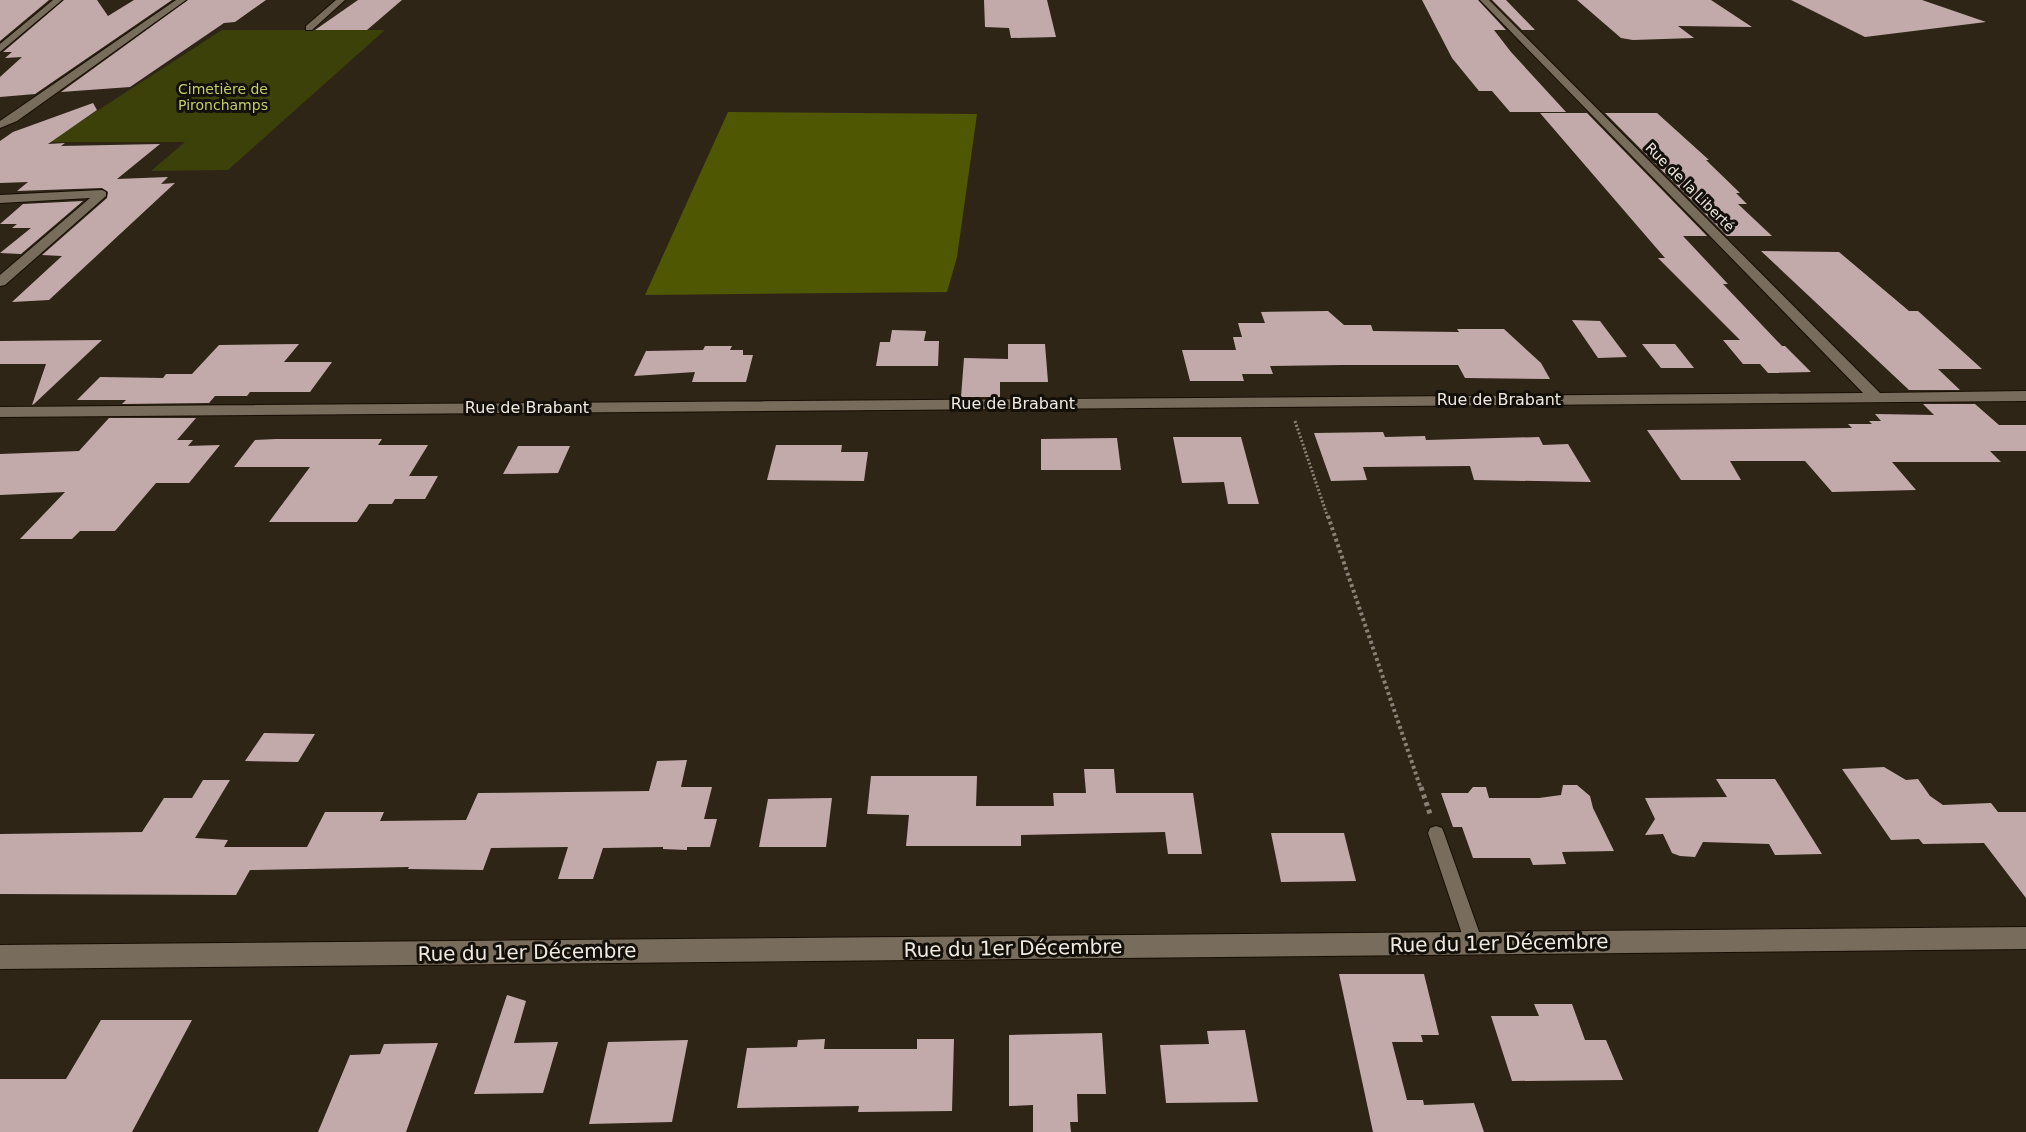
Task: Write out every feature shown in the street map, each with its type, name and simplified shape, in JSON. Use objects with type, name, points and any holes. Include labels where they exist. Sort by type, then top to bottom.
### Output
[{"type":"street","points":[[0,49],[58,0]]},
{"type":"street","points":[[0,125],[14,119],[182,0]]},
{"type":"street","points":[[309,28],[341,0]]},
{"type":"street","name":"Rue de la Liberté","points":[[1484,0],[1875,396]]},
{"type":"street","points":[[0,199],[102,194],[0,282]]},
{"type":"street","name":"Rue de Brabant","points":[[0,411],[2026,396]]},
{"type":"street","name":"Rue du 1er Décembre","points":[[0,957],[2026,938]]},
{"type":"lane","points":[[1436,834],[1474,943]]},
{"type":"path","points":[[1288,401],[1436,834]]},
{"type":"green space","name":"Cimetière de Pironchamps","points":[[222,30],[385,30],[228,170],[151,171],[185,142],[49,142]]},
{"type":"green space","points":[[728,112],[977,114],[957,257],[947,292],[645,295]]},
{"type":"building","points":[[0,0],[49,0],[0,41]]},
{"type":"building","points":[[64,0],[97,0],[108,16],[134,0],[172,0],[35,94],[0,97],[0,77],[22,57],[5,58],[12,52],[3,52]]},
{"type":"building","points":[[188,0],[266,0],[235,22],[224,23],[130,87],[61,92]]},
{"type":"building","points":[[358,0],[402,0],[367,30],[315,30]]},
{"type":"building","points":[[984,0],[1047,0],[1056,37],[1011,38],[1009,28],[985,27]]},
{"type":"building","points":[[1422,0],[1478,0],[1506,30],[1494,30],[1511,52],[1566,112],[1510,112],[1492,91],[1479,91],[1452,58]]},
{"type":"building","points":[[1492,0],[1506,0],[1535,30],[1522,30]]},
{"type":"building","points":[[1577,0],[1711,0],[1752,27],[1678,26],[1694,38],[1633,40],[1621,38]]},
{"type":"building","points":[[1791,0],[1922,0],[1986,22],[1865,37]]},
{"type":"building","points":[[93,103],[97,110],[48,144],[65,143],[61,146],[160,144],[117,179],[168,177],[161,184],[175,183],[49,300],[12,302],[62,256],[42,255],[107,198],[108,192],[102,188],[17,191],[28,182],[0,183],[0,141],[13,132]]},
{"type":"building","points":[[1540,113],[1587,113],[1707,236],[1683,236],[1728,284],[1723,284],[1782,346],[1785,346],[1811,372],[1768,373],[1760,364],[1743,364],[1723,340],[1740,340],[1658,258],[1665,258]]},
{"type":"building","points":[[1605,113],[1657,113],[1709,160],[1706,160],[1740,193],[1736,193],[1747,204],[1738,204],[1772,236],[1727,236]]},
{"type":"building","points":[[83,201],[21,254],[0,253],[31,228],[12,228],[17,224],[0,224],[23,204]]},
{"type":"building","points":[[1761,251],[1839,252],[1909,311],[1918,311],[1982,369],[1938,369],[1960,390],[1909,390]]},
{"type":"building","points":[[1328,311],[1344,325],[1371,325],[1373,331],[1459,332],[1457,329],[1504,329],[1541,363],[1550,379],[1465,378],[1458,365],[1342,365],[1270,366],[1273,374],[1242,374],[1244,381],[1190,381],[1182,350],[1236,350],[1233,337],[1242,337],[1238,323],[1265,323],[1261,312]]},
{"type":"building","points":[[1572,320],[1600,321],[1627,357],[1598,358]]},
{"type":"building","points":[[892,330],[926,331],[924,341],[939,341],[938,366],[876,366],[880,342],[890,342]]},
{"type":"building","points":[[102,340],[32,405],[46,364],[0,364],[0,341]]},
{"type":"building","points":[[299,344],[284,362],[332,362],[310,392],[250,392],[247,396],[215,396],[209,403],[122,404],[126,400],[77,400],[100,377],[163,378],[166,374],[192,374],[219,345]]},
{"type":"building","points":[[1008,344],[1045,344],[1048,382],[1000,382],[1000,397],[961,397],[964,358],[1008,359]]},
{"type":"building","points":[[1642,344],[1675,344],[1694,368],[1661,368]]},
{"type":"building","points":[[705,346],[732,346],[730,350],[743,350],[743,355],[753,355],[746,382],[692,382],[695,372],[634,376],[646,351],[703,350]]},
{"type":"building","points":[[1923,404],[1975,404],[1999,425],[2026,425],[2026,451],[1990,451],[2001,462],[1892,462],[1916,490],[1832,492],[1805,461],[1730,461],[1741,480],[1681,480],[1647,430],[1852,428],[1848,424],[1872,424],[1869,421],[1881,421],[1875,414],[1934,415]]},
{"type":"building","points":[[109,418],[196,418],[177,440],[193,440],[188,446],[220,445],[189,483],[156,483],[115,531],[80,531],[72,539],[20,539],[65,492],[0,495],[0,454],[79,451]]},
{"type":"building","points":[[1383,432],[1385,437],[1425,436],[1426,440],[1539,437],[1543,445],[1568,444],[1591,482],[1474,480],[1470,466],[1363,467],[1367,480],[1331,481],[1314,433]]},
{"type":"building","points":[[1173,437],[1241,437],[1259,504],[1228,504],[1224,482],[1182,483]]},
{"type":"building","points":[[1117,438],[1121,470],[1041,470],[1041,439]]},
{"type":"building","points":[[382,439],[378,445],[428,445],[409,476],[438,476],[425,499],[395,499],[392,504],[369,504],[357,522],[269,522],[310,467],[234,467],[255,440]]},
{"type":"building","points":[[776,445],[842,445],[841,452],[868,452],[864,481],[767,480]]},
{"type":"building","points":[[518,446],[570,446],[558,473],[503,474]]},
{"type":"building","points":[[264,733],[315,734],[298,762],[245,761]]},
{"type":"building","points":[[687,760],[681,787],[712,787],[704,819],[717,819],[710,847],[687,847],[687,850],[663,849],[663,847],[603,848],[593,879],[558,879],[568,847],[491,848],[483,870],[408,869],[409,867],[250,870],[236,895],[0,894],[0,834],[142,832],[164,798],[192,798],[203,780],[230,780],[195,838],[228,840],[224,847],[307,847],[325,812],[384,812],[380,821],[466,820],[478,793],[649,791],[657,761]]},
{"type":"building","points":[[1884,767],[1906,780],[1918,779],[1930,796],[1943,805],[1991,803],[1998,812],[2026,812],[2026,898],[1984,843],[1923,844],[1919,839],[1891,840],[1842,769]]},
{"type":"building","points":[[1084,769],[1114,769],[1116,793],[1193,793],[1202,854],[1168,854],[1165,832],[1021,835],[1021,846],[906,846],[909,815],[867,814],[871,776],[977,776],[976,806],[1054,806],[1053,793],[1086,793]]},
{"type":"building","points":[[1716,779],[1775,779],[1822,854],[1775,855],[1769,844],[1703,842],[1695,857],[1680,856],[1672,853],[1663,834],[1645,835],[1655,819],[1645,798],[1727,797]]},
{"type":"building","points":[[1563,785],[1577,785],[1590,796],[1593,808],[1614,851],[1562,852],[1566,864],[1533,865],[1530,858],[1473,858],[1462,827],[1453,827],[1441,793],[1468,793],[1473,787],[1486,787],[1489,798],[1539,798],[1561,795]]},
{"type":"building","points":[[832,798],[826,847],[759,847],[768,799]]},
{"type":"building","points":[[1271,833],[1344,833],[1356,881],[1281,882]]},
{"type":"building","points":[[1339,974],[1424,974],[1439,1035],[1421,1035],[1423,1042],[1392,1042],[1407,1100],[1423,1100],[1424,1105],[1474,1103],[1484,1132],[1373,1132]]},
{"type":"building","points":[[507,995],[526,1001],[514,1043],[558,1042],[543,1093],[474,1094]]},
{"type":"building","points":[[1534,1004],[1572,1004],[1585,1040],[1606,1040],[1623,1080],[1512,1081],[1491,1016],[1539,1016]]},
{"type":"building","points":[[101,1020],[192,1020],[132,1132],[0,1132],[0,1079],[66,1079]]},
{"type":"building","points":[[1245,1030],[1258,1102],[1166,1103],[1160,1045],[1209,1044],[1207,1031]]},
{"type":"building","points":[[1102,1033],[1106,1094],[1077,1094],[1078,1122],[1070,1122],[1071,1132],[1033,1132],[1033,1105],[1009,1106],[1009,1035]]},
{"type":"building","points":[[825,1039],[824,1049],[917,1049],[917,1039],[954,1039],[952,1111],[858,1112],[859,1106],[737,1108],[747,1048],[797,1047],[798,1040]]},
{"type":"building","points":[[688,1040],[672,1122],[589,1124],[608,1042]]},
{"type":"building","points":[[438,1043],[406,1132],[318,1132],[350,1055],[380,1054],[384,1044]]}]
